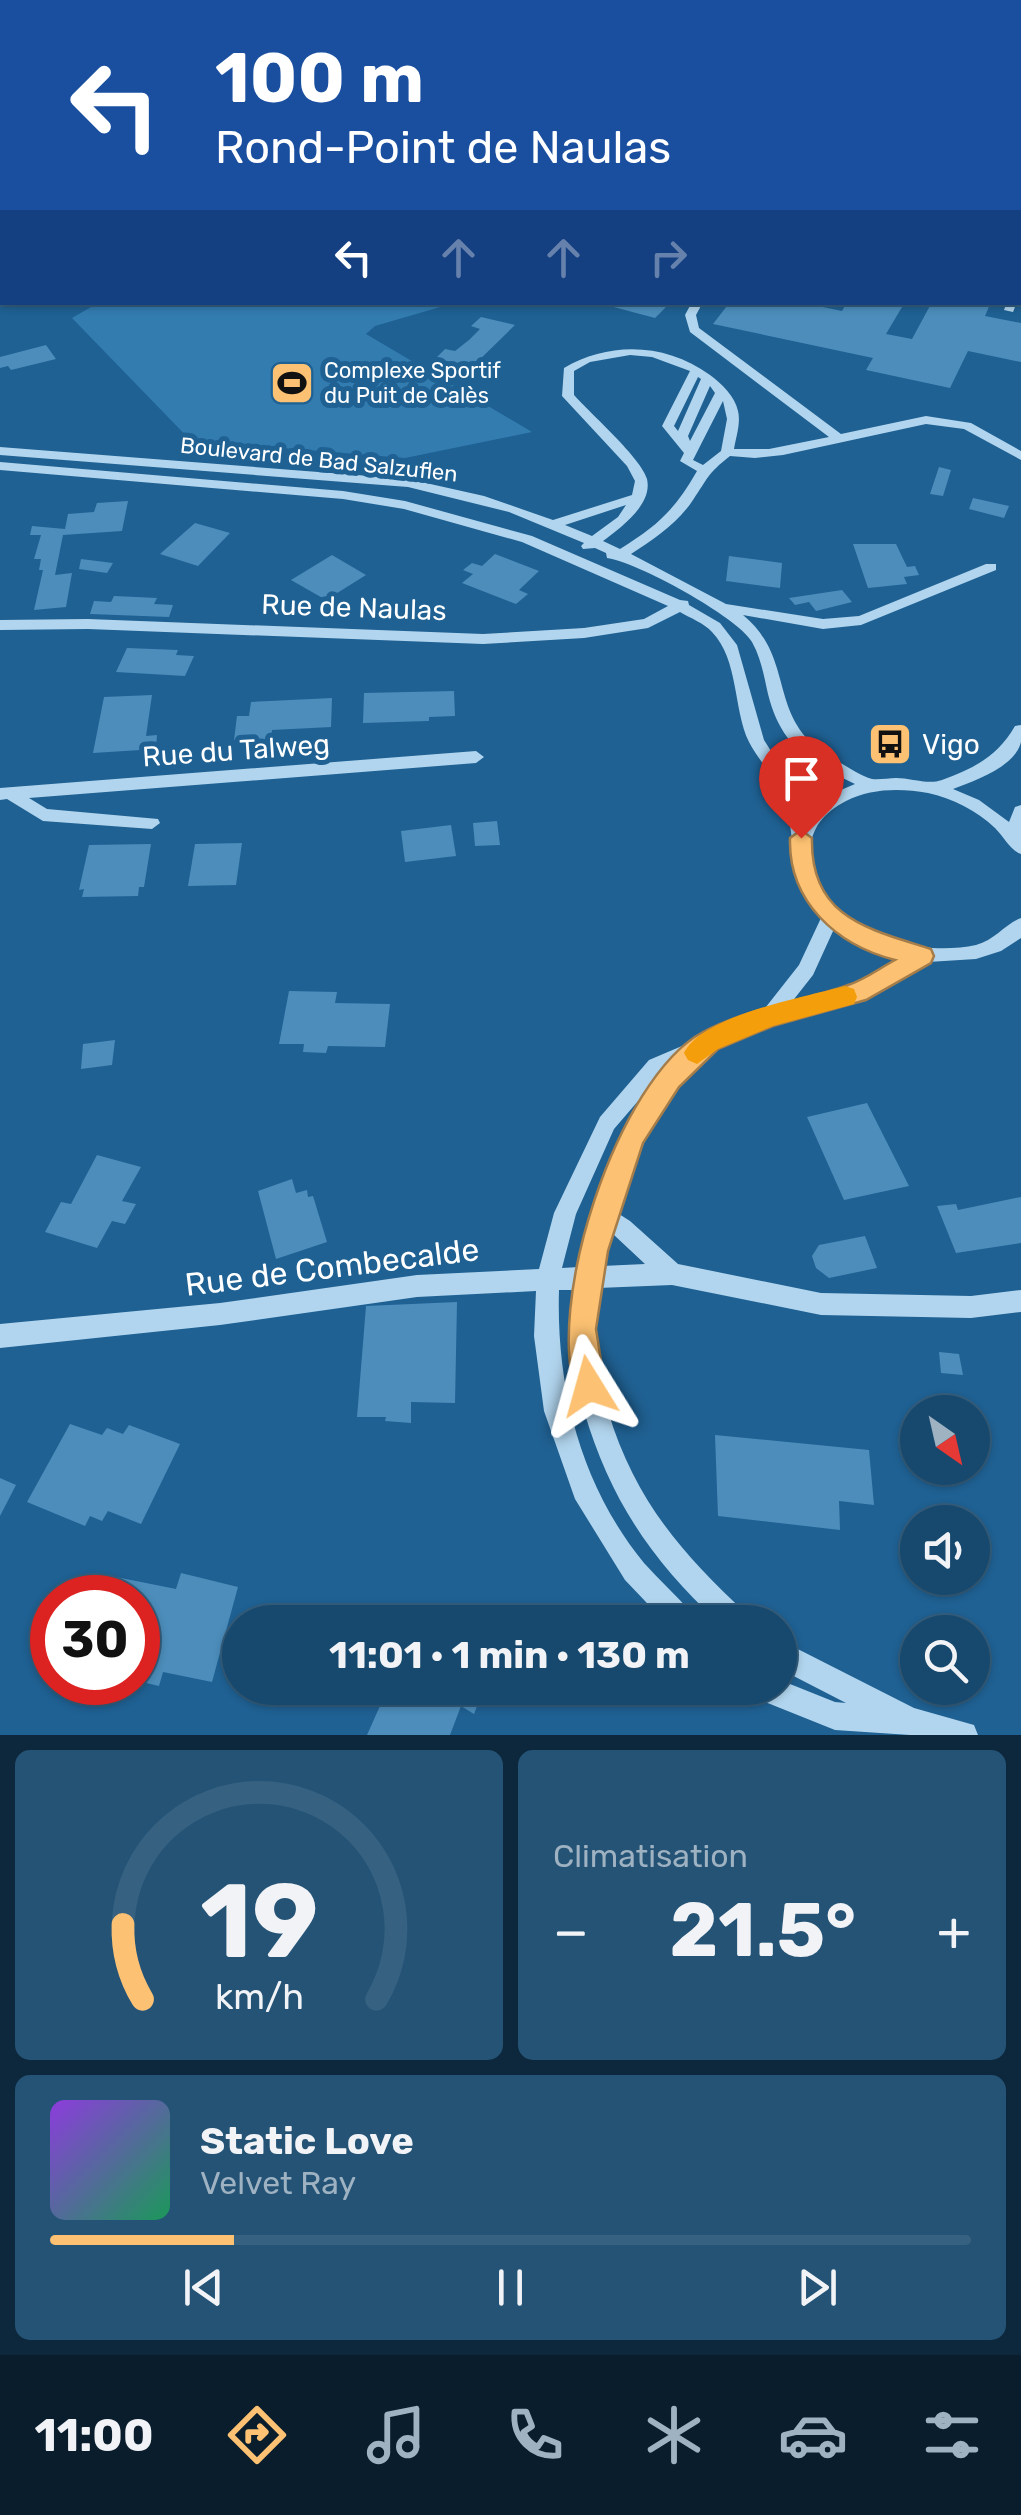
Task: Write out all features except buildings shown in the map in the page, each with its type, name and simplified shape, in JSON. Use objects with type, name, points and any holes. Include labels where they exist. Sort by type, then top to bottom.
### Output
[{"type":"street","points":[[695,305],[690,322],[694,330],[839,438]]},
{"type":"street","points":[[588,546],[623,520],[638,498],[642,481],[632,464],[568,396],[568,370],[584,358],[632,350],[672,359],[701,375],[729,401],[733,421],[726,452],[704,470],[687,500],[661,528],[622,554]]},
{"type":"street","points":[[690,453],[682,436],[701,375]]},
{"type":"street","points":[[704,470],[686,461],[721,393]]},
{"type":"street","points":[[726,452],[743,456],[772,452],[926,420],[967,426],[1021,456]]},
{"type":"street","name":"Boulevard de Bad Salzuflen","points":[[0,451],[408,483],[456,491],[556,522],[588,546],[622,554],[722,608],[750,628],[762,644],[788,732],[813,756],[871,785]]},
{"type":"street","name":"Boulevard de Bad Salzuflen","points":[[0,466],[342,495],[490,526],[680,606],[715,626],[730,645],[756,740],[793,798],[801,838],[800,864],[810,891],[831,916]]},
{"type":"street","points":[[342,495],[415,495],[588,546]]},
{"type":"street","points":[[556,522],[638,498]]},
{"type":"street","points":[[588,546],[596,569]]},
{"type":"street","points":[[722,608],[822,624],[861,620],[991,567]]},
{"type":"street","name":"Rue de Naulas","points":[[0,625],[88,624],[483,638],[584,633],[648,623],[697,595]]},
{"type":"street","points":[[935,789],[998,761],[1021,730]]},
{"type":"street","name":"Rue du Talweg","points":[[6,794],[476,758]]},
{"type":"street","points":[[801,838],[814,814],[838,795],[892,783],[935,789],[992,816],[1018,842]]},
{"type":"street","points":[[6,794],[43,815],[152,824]]},
{"type":"street","points":[[1018,842],[1021,811]]},
{"type":"street","points":[[768,1017],[806,970],[831,916],[857,935],[888,949],[922,956],[955,957],[990,949],[1021,925]]},
{"type":"street","points":[[667,1605],[634,1570],[588,1498],[556,1411],[546,1336],[548,1277],[565,1212],[607,1123],[656,1066],[768,1017],[858,993],[922,956]]},
{"type":"street","points":[[708,1041],[670,1079],[631,1138],[604,1217],[581,1329],[589,1386],[606,1450],[638,1515],[671,1560],[719,1605]]},
{"type":"street","points":[[604,1217],[622,1228],[672,1274]]},
{"type":"street","name":"Rue de Combecalde","points":[[0,1336],[220,1314],[417,1286],[592,1275],[672,1274],[821,1304],[971,1307],[1021,1301]]},
{"type":"street","points":[[797,1663],[910,1720],[964,1735]]},
{"type":"street","points":[[797,1701],[835,1716],[910,1720]]},
{"type":"shaded area","name":"Complexe Sportif du Puit de Calès","points":[[95,305],[447,305],[375,326],[366,334],[532,432],[405,458],[208,442],[196,446],[72,318]]},
{"type":"slow traffic","points":[[697,1053],[708,1041],[768,1017],[845,997]]},
{"type":"place","name":"Complexe Sportif du Puit de Calès","points":[[292,383]]},
{"type":"place","name":"Vigo","points":[[890,744]]},
{"type":"route","points":[[589,1386],[581,1329],[594,1251],[631,1138],[670,1079],[708,1041],[768,1017],[858,993],[922,956],[888,949],[857,935],[831,916],[810,891],[800,864],[801,838]]}]
